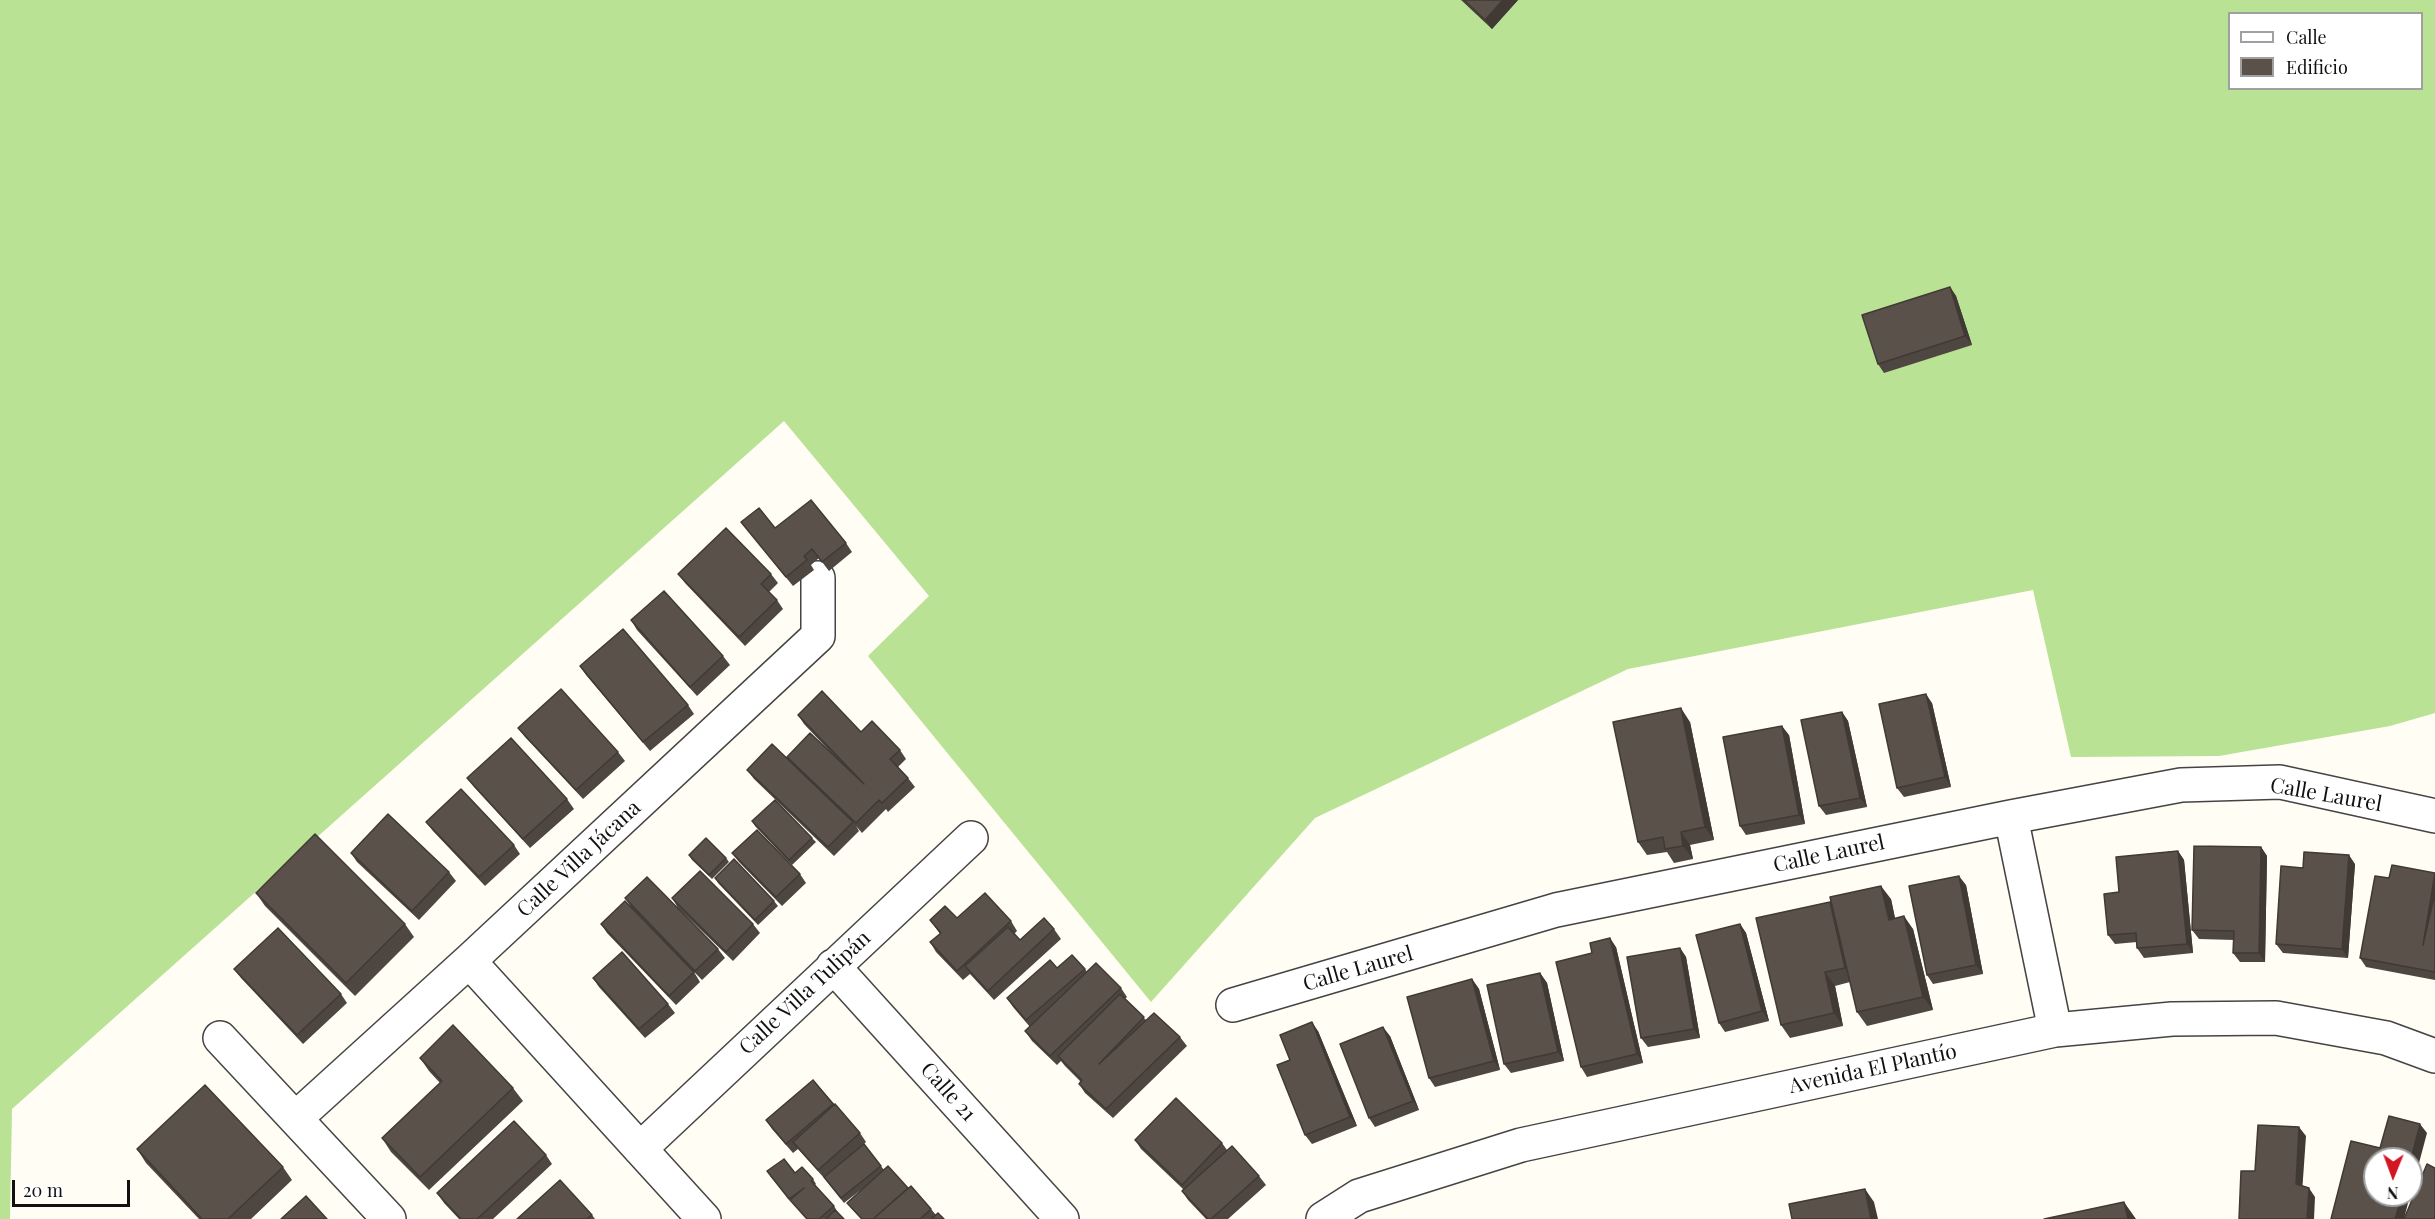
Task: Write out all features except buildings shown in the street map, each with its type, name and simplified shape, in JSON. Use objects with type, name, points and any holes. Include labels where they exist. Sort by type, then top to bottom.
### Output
[{"type":"street","name":"Calle Villa Jácana","points":[[296,1118],[469,961],[818,636],[818,578]]},
{"type":"street","name":"Calle Laurel","points":[[1233,1005],[1556,910],[2011,816],[2181,785],[2280,782],[2435,816]]},
{"type":"street","points":[[2011,816],[2055,1030]]},
{"type":"street","name":"Calle Villa Tulipán","points":[[640,1149],[971,838]]},
{"type":"street","points":[[469,961],[704,1219]]},
{"type":"street","name":"Calle 21","points":[[833,966],[1062,1219]]},
{"type":"street","name":"Avenida El Plantío","points":[[1323,1219],[1359,1196],[1521,1145],[2055,1030],[2172,1019],[2276,1018],[2386,1038],[2435,1056]]},
{"type":"street","points":[[220,1038],[390,1219]]},
{"type":"green space","points":[[0,0],[2435,0],[2435,713],[2390,726],[2219,756],[2071,757],[2033,590],[1628,669],[1315,818],[1151,1002],[868,656],[929,596],[784,421],[12,1109],[10,1219],[0,1219]]}]
